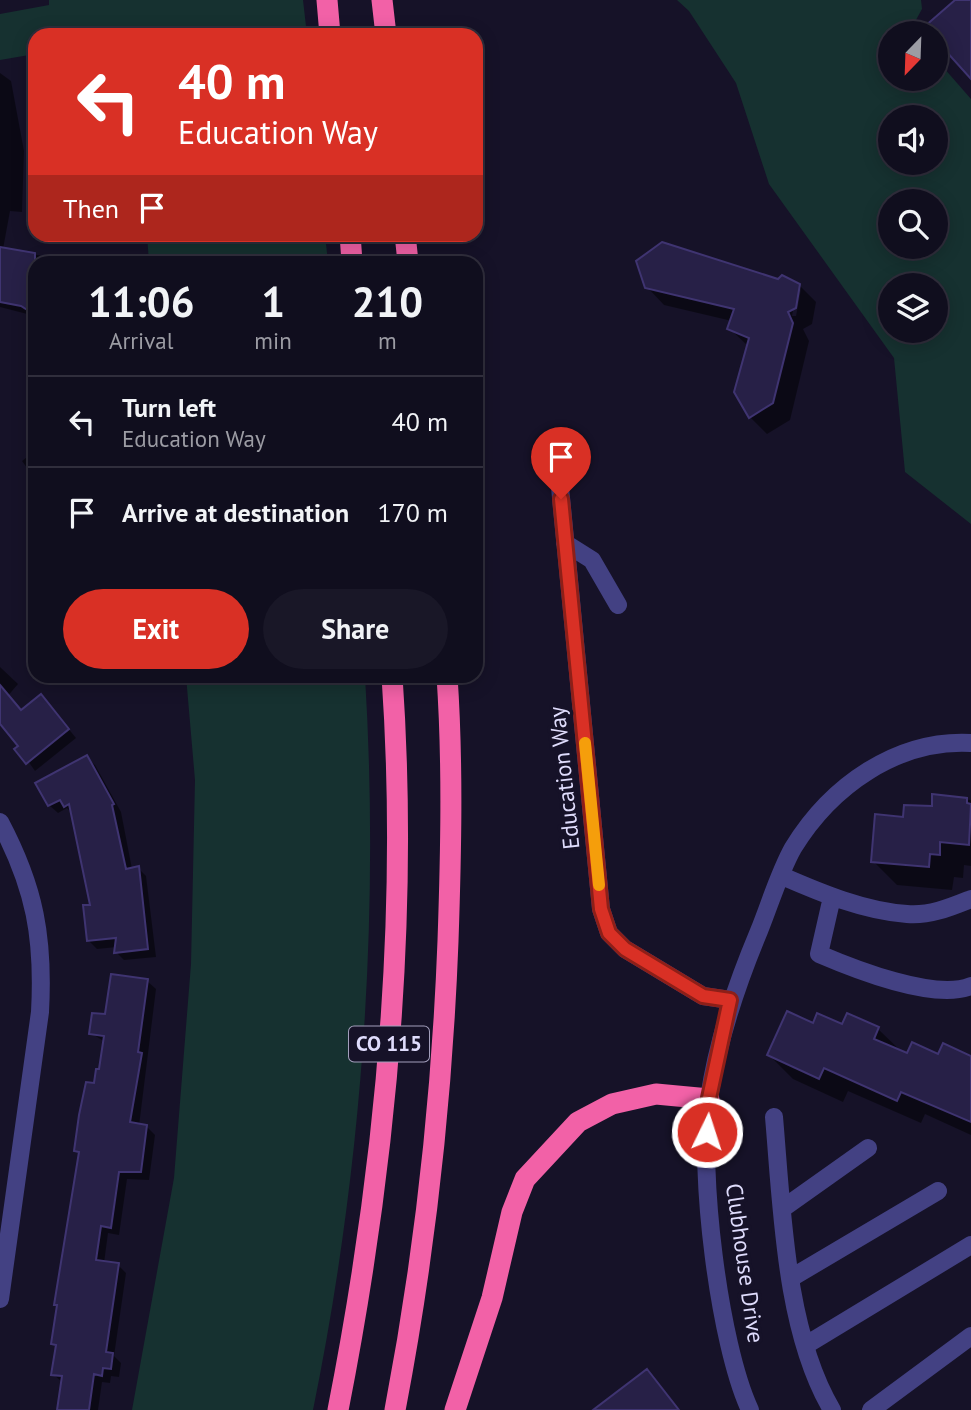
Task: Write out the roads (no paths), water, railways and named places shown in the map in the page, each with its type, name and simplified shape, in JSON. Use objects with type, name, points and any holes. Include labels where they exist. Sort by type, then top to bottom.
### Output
[{"type":"highway","points":[[327,0],[329,28]]},
{"type":"highway","points":[[382,0],[385,28]]},
{"type":"highway","name":"CO 115","points":[[338,1410],[372,1207],[388,1067],[395,870],[396,736],[392,683]]},
{"type":"highway","name":"CO 115","points":[[395,1410],[429,1200],[443,1071],[450,885],[451,734],[447,683]]},
{"type":"highway","points":[[455,1410],[492,1298],[512,1212],[525,1179],[578,1122],[612,1104],[656,1094],[709,1098]]},
{"type":"street","name":"Education Way","points":[[559,477],[601,909],[609,933],[625,949],[703,996],[730,1000]]},
{"type":"street","points":[[565,543],[592,560],[618,605]]},
{"type":"street","name":"Clubhouse Drive","points":[[750,1410],[739,1386],[717,1274],[706,1148],[709,1098],[730,1000],[793,849],[847,783],[881,763],[920,747],[971,743]]},
{"type":"street","points":[[0,822],[21,861],[34,900],[40,939],[41,981],[0,1299]]},
{"type":"street","points":[[782,876],[832,897],[908,915],[941,911],[971,899]]},
{"type":"street","points":[[832,897],[819,954],[872,976],[957,992],[971,986]]},
{"type":"street","points":[[774,1118],[791,1278],[814,1380],[832,1410]]},
{"type":"street","points":[[782,1209],[868,1148]]},
{"type":"street","points":[[791,1278],[937,1192]]},
{"type":"street","points":[[806,1345],[971,1245]]},
{"type":"street","points":[[872,1410],[971,1336]]}]
